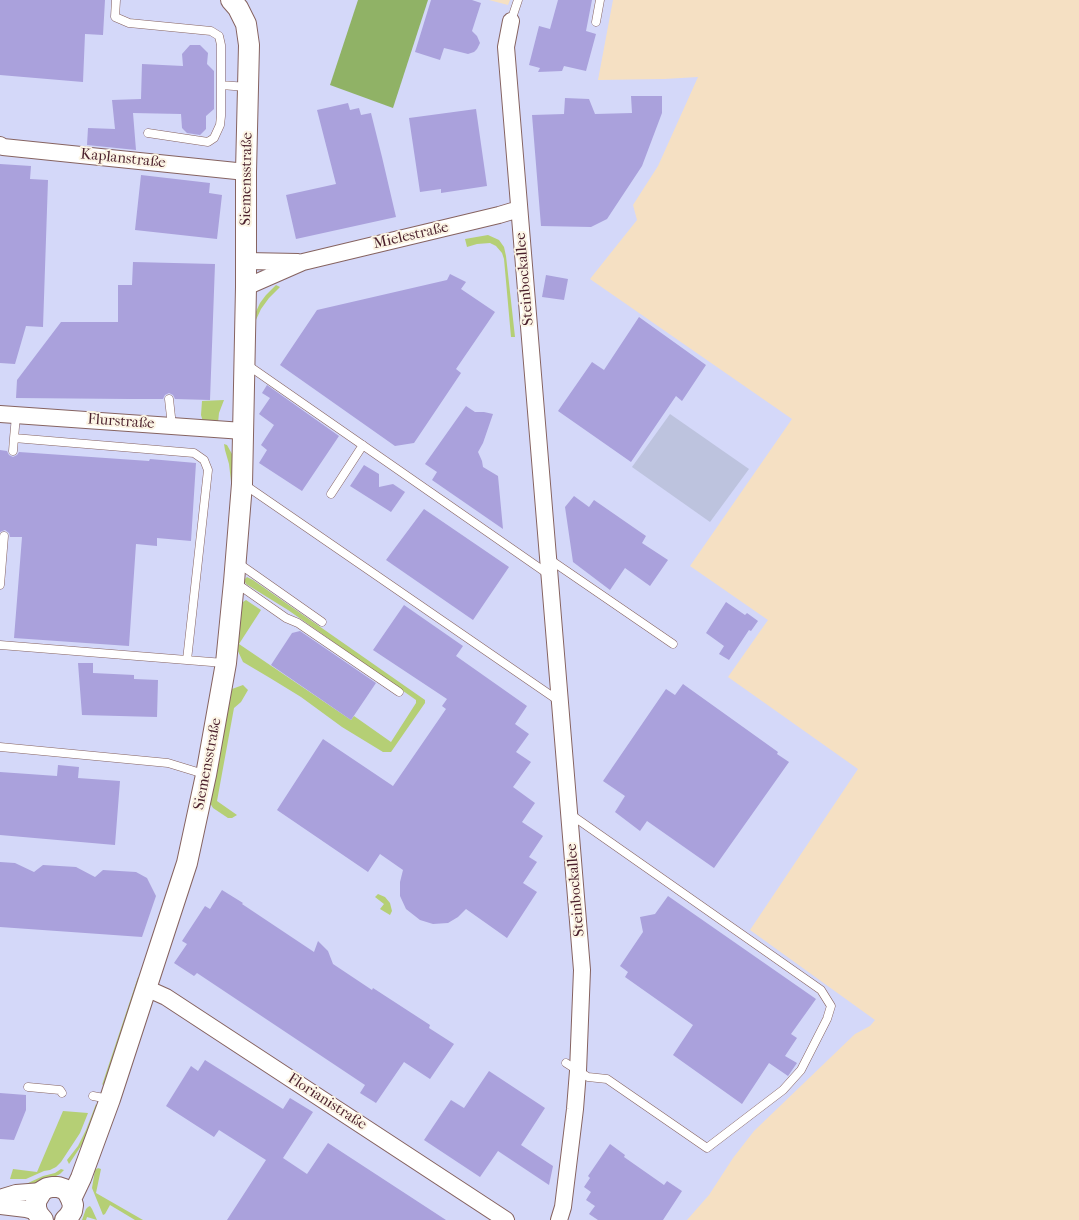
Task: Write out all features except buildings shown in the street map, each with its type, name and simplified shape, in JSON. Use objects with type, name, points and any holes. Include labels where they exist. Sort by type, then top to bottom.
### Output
[{"type":"street","name":"Siemensstraße","points":[[57,1192],[82,1178],[91,1150],[102,1098],[146,988],[186,863],[206,774],[226,663],[242,484],[249,45],[246,24],[233,1]]},
{"type":"street","name":"Steinbockallee","points":[[511,21],[506,47],[582,970],[572,1067],[571,1149],[563,1207],[559,1220]]},
{"type":"street","name":"Kaplanstraße","points":[[0,145],[3,147],[246,172]]},
{"type":"street","name":"Mielestraße","points":[[246,287],[303,262],[499,216],[519,209]]},
{"type":"street","name":"Mielestraße","points":[[246,261],[303,262]]},
{"type":"street","name":"Flurstraße","points":[[8,415],[243,431]]},
{"type":"street","name":"Florianistraße","points":[[146,988],[166,997],[506,1220]]},
{"type":"street","points":[[41,1218],[36,1202],[57,1192]]},
{"type":"street","points":[[0,1198],[16,1193],[57,1192],[72,1205],[72,1211],[65,1220]]},
{"type":"street","points":[[0,1206],[26,1209],[41,1218]]},
{"type":"lane","points":[[116,0],[115,17],[129,23],[211,31],[219,36],[221,46],[221,116],[220,125],[214,138],[208,142],[148,133]]},
{"type":"lane","name":"Steinbockallee","points":[[511,21],[518,0]]},
{"type":"lane","points":[[596,22],[600,0]]},
{"type":"lane","points":[[221,86],[248,87]]},
{"type":"lane","points":[[244,362],[363,445],[550,567],[673,644]]},
{"type":"lane","points":[[170,399],[172,426]]},
{"type":"lane","points":[[8,415],[14,438],[13,451]]},
{"type":"lane","points":[[14,438],[194,453],[204,460],[208,470],[187,660]]},
{"type":"lane","points":[[332,494],[363,445]]},
{"type":"lane","points":[[242,484],[560,702]]},
{"type":"lane","points":[[0,585],[4,536]]},
{"type":"lane","points":[[236,562],[322,622]]},
{"type":"lane","points":[[234,582],[399,692]]},
{"type":"lane","points":[[0,645],[226,663]]},
{"type":"lane","points":[[0,747],[168,763],[206,774]]},
{"type":"lane","points":[[570,813],[821,990],[831,1006],[827,1019],[800,1070],[783,1090],[707,1148],[608,1079],[588,1077],[572,1067]]},
{"type":"lane","points":[[28,1088],[60,1090],[62,1093]]},
{"type":"shaded area","points":[[0,0],[489,0],[508,5],[510,0],[613,0],[598,80],[698,77],[658,166],[633,205],[637,220],[590,279],[792,419],[690,566],[768,620],[728,677],[858,769],[750,930],[875,1020],[870,1026],[855,1034],[754,1131],[733,1158],[709,1195],[687,1220],[0,1220]]},
{"type":"shaded area","points":[[670,414],[749,469],[710,522],[632,467]]},
{"type":"green space","points":[[358,0],[428,0],[393,108],[330,85]]},
{"type":"green space","points":[[488,235],[499,240],[504,247],[515,337],[511,337],[502,253],[496,246],[490,243],[467,247],[465,239]]},
{"type":"green space","points":[[276,285],[280,287],[261,309],[255,322],[254,316],[260,303]]},
{"type":"green space","points":[[224,400],[219,413],[218,423],[203,422],[201,415],[202,401]]},
{"type":"green space","points":[[224,444],[227,445],[232,454],[234,464],[232,490],[229,464]]},
{"type":"green space","points":[[247,577],[425,700],[425,703],[391,752],[383,752],[342,727],[301,697],[243,662],[237,649],[240,615],[243,602],[246,600],[261,610],[239,644],[351,720],[354,716],[391,742],[416,703],[416,700],[288,610],[246,584],[244,580]]},
{"type":"green space","points":[[243,685],[248,690],[241,702],[234,708],[217,801],[237,815],[228,818],[213,808],[210,803],[232,689]]},
{"type":"green space","points":[[378,894],[385,897],[390,903],[392,911],[390,915],[380,909],[384,904],[375,897]]},
{"type":"green space","points":[[138,977],[140,979],[107,1082],[102,1085]]},
{"type":"green space","points":[[96,1104],[97,1107],[83,1143],[69,1164],[67,1160],[78,1146]]},
{"type":"green space","points":[[63,1111],[88,1113],[80,1133],[61,1162],[50,1170],[26,1179],[10,1179],[13,1169],[37,1172]]},
{"type":"green space","points":[[61,1169],[64,1170],[54,1177],[42,1179],[31,1186],[26,1184],[55,1173]]},
{"type":"green space","points":[[101,1169],[96,1193],[143,1220],[135,1220],[110,1205],[103,1215],[92,1188],[95,1170]]},
{"type":"green space","points":[[90,1206],[97,1220],[87,1217],[86,1220],[82,1220],[86,1209]]}]
